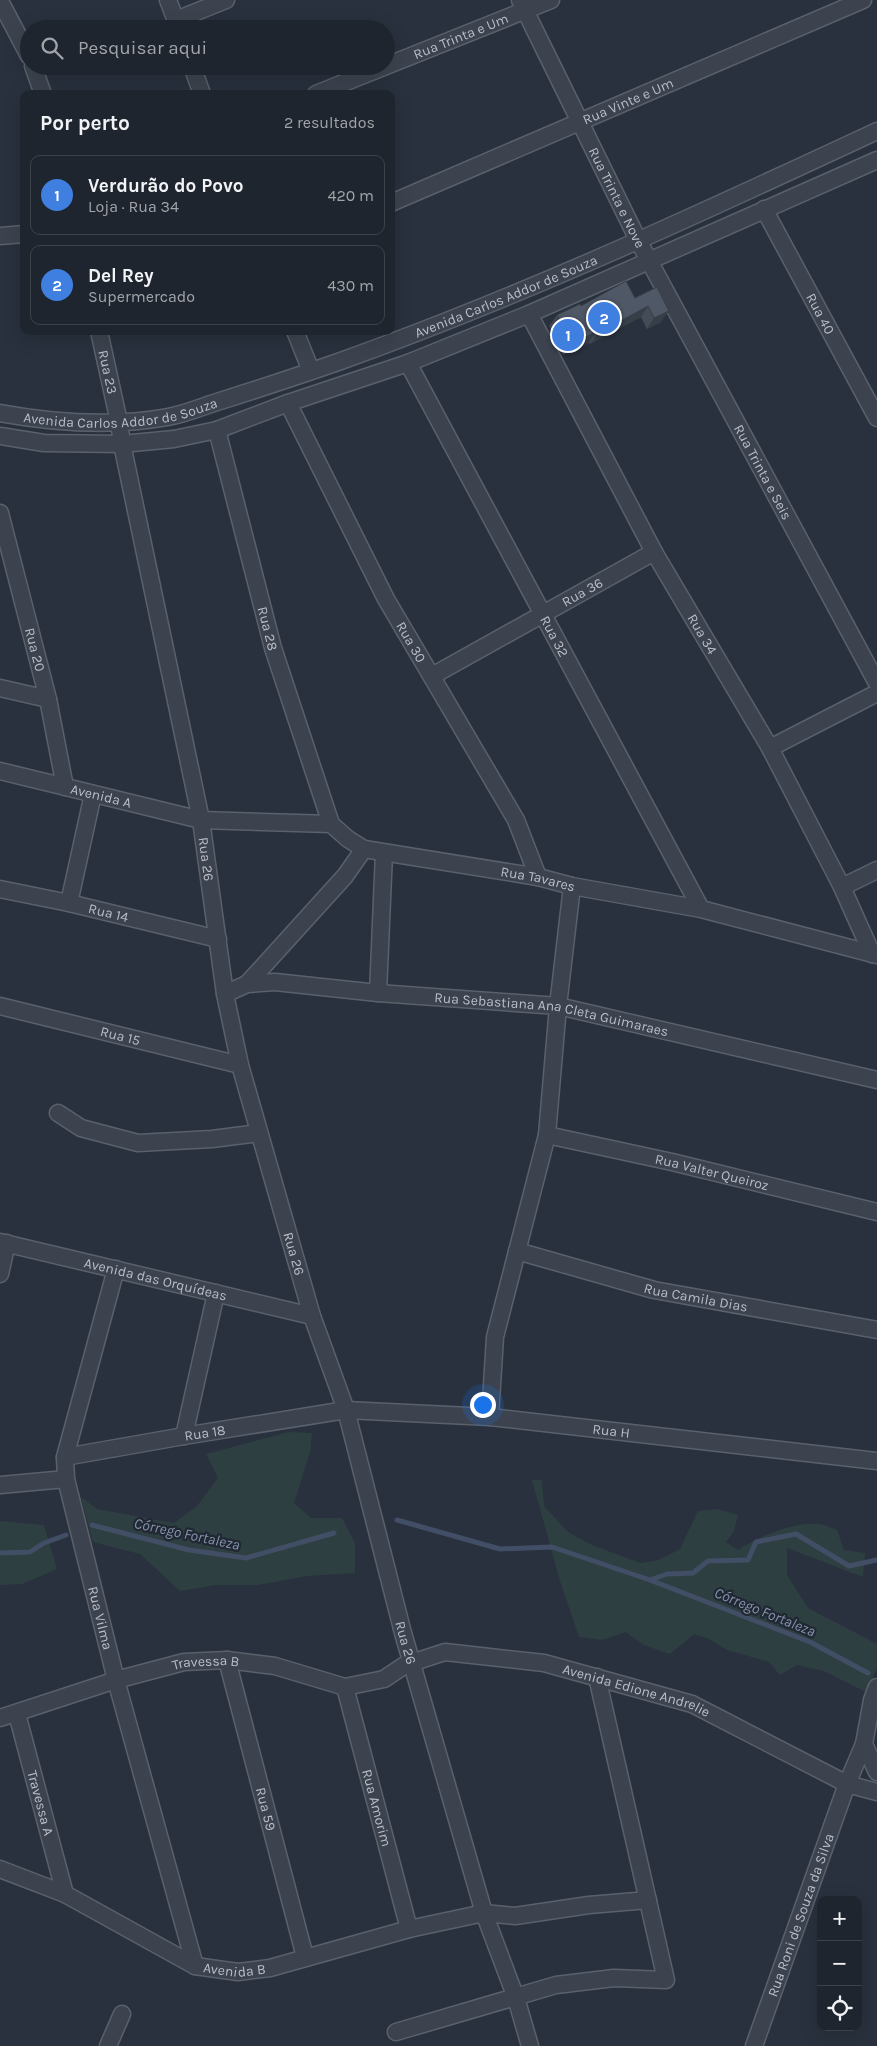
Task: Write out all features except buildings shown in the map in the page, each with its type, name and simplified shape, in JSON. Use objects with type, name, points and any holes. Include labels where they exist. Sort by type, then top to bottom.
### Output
[{"type":"street","points":[[168,0],[176,20]]},
{"type":"street","points":[[185,20],[226,0]]},
{"type":"street","name":"Rua Trinta e Um","points":[[395,60],[522,6],[551,0]]},
{"type":"street","name":"Rua Vinte e Um","points":[[395,201],[581,123],[863,0]]},
{"type":"street","points":[[0,1],[20,39]]},
{"type":"street","name":"Rua Trinta e Nove","points":[[522,6],[649,261]]},
{"type":"street","points":[[36,75],[42,90]]},
{"type":"street","points":[[195,75],[201,90]]},
{"type":"street","name":"Rua Trinta e Um","points":[[325,90],[360,75]]},
{"type":"street","name":"Avenida Carlos Addor de Souza","points":[[0,413],[44,421],[119,422],[169,417],[311,371],[428,330],[639,242],[876,134]]},
{"type":"street","name":"Avenida Carlos Addor de Souza","points":[[0,436],[44,443],[122,444],[174,439],[217,430],[288,403],[408,362],[529,314],[877,160]]},
{"type":"street","name":"Rua 40","points":[[764,209],[877,418]]},
{"type":"street","points":[[0,236],[20,234]]},
{"type":"street","name":"Rua Trinta e Seis","points":[[649,261],[877,683]]},
{"type":"street","name":"Rua 34","points":[[529,314],[654,552],[770,748],[875,955]]},
{"type":"street","name":"Rua 23","points":[[100,335],[122,444]]},
{"type":"street","points":[[297,335],[311,371]]},
{"type":"street","name":"Rua 32","points":[[408,362],[701,909]]},
{"type":"street","name":"Rua 30","points":[[288,403],[386,599],[516,820],[538,877]]},
{"type":"street","name":"Rua 28","points":[[217,430],[273,648],[331,824]]},
{"type":"street","name":"Rua 26","points":[[122,444],[201,820],[225,994],[240,1065],[312,1316],[346,1410],[411,1662],[484,1913],[516,1998],[530,2046]]},
{"type":"street","name":"Rua 20","points":[[0,513],[6,557],[48,699],[65,787]]},
{"type":"street","name":"Rua 36","points":[[432,676],[543,616],[654,552]]},
{"type":"street","points":[[0,688],[48,699]]},
{"type":"street","points":[[770,748],[877,693]]},
{"type":"street","name":"Avenida A","points":[[0,771],[201,820]]},
{"type":"street","points":[[69,904],[94,794]]},
{"type":"street","points":[[201,820],[331,824]]},
{"type":"street","name":"Rua Tavares","points":[[331,824],[348,839],[364,849],[538,877],[572,886],[701,909],[875,955]]},
{"type":"street","points":[[247,984],[345,876],[364,849]]},
{"type":"street","points":[[378,993],[384,852]]},
{"type":"street","points":[[842,887],[877,870]]},
{"type":"street","points":[[490,1417],[495,1337],[547,1135],[558,1006],[572,886]]},
{"type":"street","name":"Rua 14","points":[[0,889],[218,939]]},
{"type":"street","name":"Rua Sebastiana Ana Cleta Guimaraes","points":[[225,994],[247,984],[275,982],[378,993],[558,1006],[877,1080]]},
{"type":"street","name":"Rua 15","points":[[0,1006],[240,1065]]},
{"type":"street","points":[[58,1113],[81,1128],[138,1143],[212,1139],[259,1133]]},
{"type":"street","name":"Rua Valter Queiroz","points":[[547,1135],[672,1162],[877,1212]]},
{"type":"street","points":[[0,1274],[4,1242]]},
{"type":"street","name":"Avenida das Orquídeas","points":[[4,1242],[312,1316]]},
{"type":"street","name":"Rua Camila Dias","points":[[517,1251],[654,1290],[877,1330]]},
{"type":"street","name":"Rua Vilma","points":[[116,1269],[65,1457],[66,1479],[116,1680],[195,1966]]},
{"type":"street","points":[[184,1436],[216,1293]]},
{"type":"street","name":"Rua H","points":[[346,1410],[490,1417],[877,1461]]},
{"type":"street","name":"Rua 18","points":[[65,1457],[346,1410]]},
{"type":"street","points":[[0,1485],[66,1479]]},
{"type":"street","name":"Avenida Edione Andrelie","points":[[411,1662],[445,1652],[544,1663],[597,1677],[692,1704],[847,1784],[877,1792]]},
{"type":"street","name":"Travessa B","points":[[0,1718],[116,1680],[184,1662],[227,1660],[275,1666],[345,1687],[384,1679],[411,1662]]},
{"type":"street","name":"Rua 59","points":[[227,1660],[305,1957]]},
{"type":"street","points":[[396,2032],[556,1985],[604,1980],[666,1980],[597,1677]]},
{"type":"street","name":"Rua Amorim","points":[[345,1687],[409,1929]]},
{"type":"street","name":"Rua Roni de Souza da Silva","points":[[754,2046],[847,1784],[864,1744],[872,1700],[877,1688]]},
{"type":"street","name":"Travessa A","points":[[17,1714],[65,1894]]},
{"type":"street","points":[[864,1744],[877,1772]]},
{"type":"street","name":"Avenida B","points":[[0,1869],[65,1894],[195,1966],[238,1972],[270,1968],[409,1929],[484,1913],[515,1916],[589,1905],[648,1900]]},
{"type":"street","points":[[108,2046],[122,2014]]},
{"type":"shaded area","points":[[289,1432],[312,1433],[310,1452],[294,1503],[311,1518],[342,1518],[355,1543],[355,1573],[307,1576],[258,1585],[216,1585],[180,1591],[140,1554],[93,1542],[81,1497],[97,1509],[174,1523],[197,1506],[218,1478],[206,1454]]},
{"type":"shaded area","points":[[532,1480],[542,1480],[544,1506],[568,1532],[592,1545],[640,1563],[659,1560],[680,1549],[698,1511],[717,1509],[738,1515],[734,1531],[726,1542],[738,1550],[755,1540],[788,1527],[819,1524],[837,1530],[844,1550],[865,1553],[863,1577],[787,1548],[787,1575],[808,1608],[877,1644],[877,1668],[866,1692],[824,1671],[797,1665],[780,1675],[769,1662],[727,1650],[707,1638],[694,1634],[670,1654],[644,1645],[626,1632],[602,1640],[579,1637],[560,1581]]},
{"type":"shaded area","points":[[0,1521],[44,1525],[57,1569],[22,1584],[0,1585]]},
{"type":"waterway","name":"Córrego Fortaleza","points":[[397,1520],[500,1549],[552,1547],[650,1580],[810,1642],[868,1673]]},
{"type":"waterway","name":"Córrego Fortaleza","points":[[92,1525],[189,1550],[246,1558],[334,1533]]},
{"type":"waterway","name":"Córrego Fortaleza","points":[[650,1580],[667,1574],[693,1573],[708,1561],[748,1560],[756,1542],[796,1534],[849,1566],[877,1560]]},
{"type":"waterway","name":"Córrego Fortaleza","points":[[0,1553],[30,1552],[44,1543],[66,1535]]},
{"type":"place","name":"Del Rey","points":[[604,318]]},
{"type":"place","name":"Verdurão do Povo","points":[[568,335]]}]
